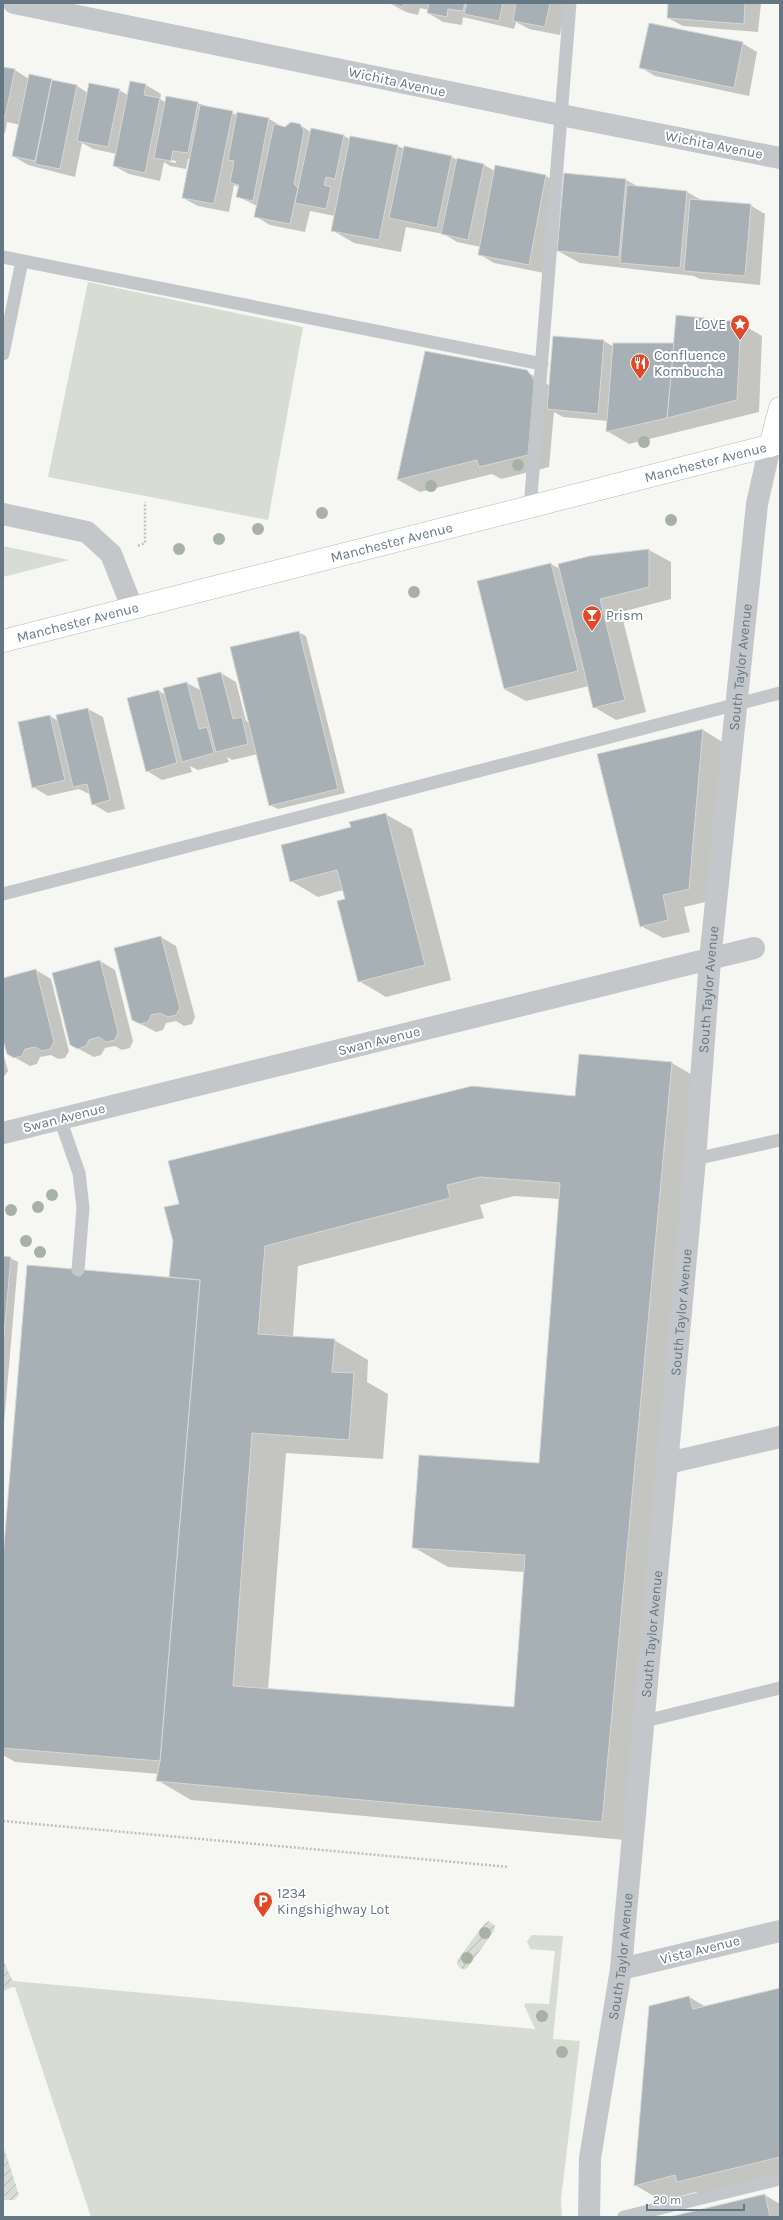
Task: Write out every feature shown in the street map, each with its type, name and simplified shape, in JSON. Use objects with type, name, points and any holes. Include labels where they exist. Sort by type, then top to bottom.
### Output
[{"type":"main road","name":"South Taylor Avenue","points":[[775,445],[780,408]]},
{"type":"main road","name":"Manchester Avenue","points":[[3,641],[132,607],[530,508],[775,445]]},
{"type":"street","name":"Wichita Avenue","points":[[14,3],[561,115],[780,158]]},
{"type":"street","name":"South Taylor Avenue","points":[[589,2217],[590,2158],[621,1969],[645,1721],[695,1159],[710,960],[757,504],[775,445]]},
{"type":"street","points":[[3,514],[87,532],[111,554],[132,607]]},
{"type":"street","name":"Swan Avenue","points":[[3,1133],[754,948]]},
{"type":"street","points":[[668,1463],[780,1437]]},
{"type":"street","name":"Vista Avenue","points":[[621,1969],[780,1931]]},
{"type":"lane","points":[[530,508],[570,3]]},
{"type":"lane","points":[[3,258],[542,364]]},
{"type":"lane","points":[[3,354],[22,261]]},
{"type":"lane","points":[[3,894],[780,693]]},
{"type":"lane","points":[[60,1119],[80,1180],[83,1208],[78,1270]]},
{"type":"lane","points":[[695,1159],[780,1140]]},
{"type":"lane","points":[[645,1721],[780,1688]]},
{"type":"lane","points":[[624,2217],[780,2179]]},
{"type":"path","points":[[137,546],[145,542],[145,502]]},
{"type":"path","points":[[3,1821],[509,1867]]},
{"type":"shaded area","points":[[88,282],[303,327],[268,520],[48,477]]},
{"type":"shaded area","points":[[3,546],[69,560],[3,577]]},
{"type":"shaded area","points":[[489,1921],[495,1926],[494,1931],[468,1967],[464,1970],[460,1968],[457,1964],[458,1959],[485,1923]]},
{"type":"shaded area","points":[[532,1935],[563,1936],[553,2039],[580,2041],[561,2199],[562,2217],[91,2217],[13,1981],[535,2029],[524,2005],[526,2003],[549,2004],[555,1951],[530,1949],[527,1941]]},
{"type":"shaded area","points":[[3,1960],[15,1986],[3,1991]]},
{"type":"shaded area","points":[[3,2145],[19,2195],[14,2200],[3,2200]]},
{"type":"building","points":[[390,3],[404,3],[403,7]]},
{"type":"building","points":[[429,3],[465,3],[463,11],[448,9],[447,17],[427,13]]},
{"type":"building","points":[[467,3],[503,3],[499,21],[464,14]]},
{"type":"building","points":[[516,3],[550,3],[545,27],[513,21]]},
{"type":"building","points":[[668,3],[745,3],[744,24],[667,18]]},
{"type":"building","points":[[649,23],[743,42],[734,88],[639,68]]},
{"type":"building","points":[[3,67],[15,69],[5,117],[3,117]]},
{"type":"building","points":[[29,74],[52,79],[35,161],[12,156]]},
{"type":"building","points":[[52,80],[77,85],[60,169],[35,164]]},
{"type":"building","points":[[130,81],[146,84],[144,95],[160,98],[145,173],[113,166]]},
{"type":"building","points":[[89,83],[120,89],[108,147],[77,141]]},
{"type":"building","points":[[166,96],[198,102],[188,153],[173,151],[171,161],[154,158]]},
{"type":"building","points":[[200,105],[233,111],[214,204],[182,198]]},
{"type":"building","points":[[237,112],[269,118],[253,201],[236,197],[239,185],[230,183],[234,161],[228,160]]},
{"type":"building","points":[[291,122],[300,124],[304,131],[294,184],[298,188],[290,224],[254,217],[274,124],[285,127]]},
{"type":"building","points":[[311,128],[344,135],[335,179],[326,177],[324,185],[331,187],[326,209],[295,203]]},
{"type":"building","points":[[350,136],[398,145],[379,240],[331,231]]},
{"type":"building","points":[[404,146],[452,156],[437,228],[389,218]]},
{"type":"building","points":[[457,158],[484,164],[468,240],[441,234]]},
{"type":"building","points":[[495,165],[546,175],[529,265],[478,255]]},
{"type":"building","points":[[564,173],[626,179],[619,257],[557,251]]},
{"type":"building","points":[[627,185],[687,191],[680,268],[620,263]]},
{"type":"building","points":[[690,199],[751,204],[745,276],[684,271]]},
{"type":"building","points":[[676,315],[741,322],[737,400],[667,418]]},
{"type":"building","points":[[553,336],[604,340],[598,414],[547,409]]},
{"type":"building","name":"Confluence Kombucha","points":[[613,343],[674,343],[667,418],[606,432]]},
{"type":"building","points":[[425,351],[527,370],[535,381],[528,455],[479,467],[477,460],[397,480]]},
{"type":"building","points":[[649,549],[649,587],[600,599],[625,700],[593,708],[558,564],[590,556]]},
{"type":"building","points":[[551,563],[578,671],[504,689],[477,581]]},
{"type":"building","points":[[299,631],[338,789],[269,806],[230,647]]},
{"type":"building","points":[[221,672],[233,719],[242,717],[248,744],[216,752],[197,678]]},
{"type":"building","points":[[187,682],[199,729],[207,727],[214,753],[182,762],[163,688]]},
{"type":"building","points":[[159,690],[177,763],[146,772],[127,698]]},
{"type":"building","points":[[88,708],[110,800],[92,805],[87,784],[73,787],[56,715]]},
{"type":"building","points":[[50,715],[65,780],[32,788],[18,722]]},
{"type":"building","points":[[703,729],[689,889],[663,895],[668,920],[640,927],[597,754]]},
{"type":"building","points":[[386,813],[425,965],[358,982],[337,901],[345,899],[337,870],[290,882],[281,845],[351,827],[349,822]]},
{"type":"building","points":[[161,936],[180,1008],[176,1015],[168,1017],[160,1013],[151,1015],[148,1022],[140,1024],[132,1020],[114,948]]},
{"type":"building","points":[[100,960],[118,1032],[115,1040],[106,1042],[99,1037],[89,1040],[86,1046],[78,1049],[70,1045],[52,973]]},
{"type":"building","points":[[36,969],[54,1042],[50,1049],[42,1051],[35,1047],[25,1049],[22,1056],[14,1058],[7,1054],[3,1040],[3,978]]},
{"type":"building","points":[[579,1054],[672,1062],[602,1822],[156,1781],[160,1761],[200,1280],[169,1277],[173,1241],[164,1207],[179,1204],[168,1161],[472,1086],[575,1096]],"holes":[[[480,1177],[560,1183],[539,1463],[419,1455],[412,1548],[525,1555],[514,1707],[233,1686],[252,1433],[349,1440],[354,1373],[332,1372],[335,1339],[258,1334],[265,1246],[450,1198],[447,1185]]]},
{"type":"building","points":[[3,1256],[11,1257],[3,1346]]},
{"type":"building","points":[[27,1265],[200,1280],[160,1761],[3,1748],[3,1558]]},
{"type":"building","points":[[780,1988],[780,2157],[677,2182],[675,2175],[634,2186],[649,2006],[689,1996],[693,2009]]},
{"type":"building","points":[[765,2194],[770,2217],[669,2217]]},
{"type":"place","name":"LOVE","points":[[740,341]]},
{"type":"place","name":"Confluence Kombucha","points":[[640,380]]},
{"type":"place","name":"Prism","points":[[592,632]]},
{"type":"place","name":"1234 Kingshighway Lot","points":[[263,1918]]}]
